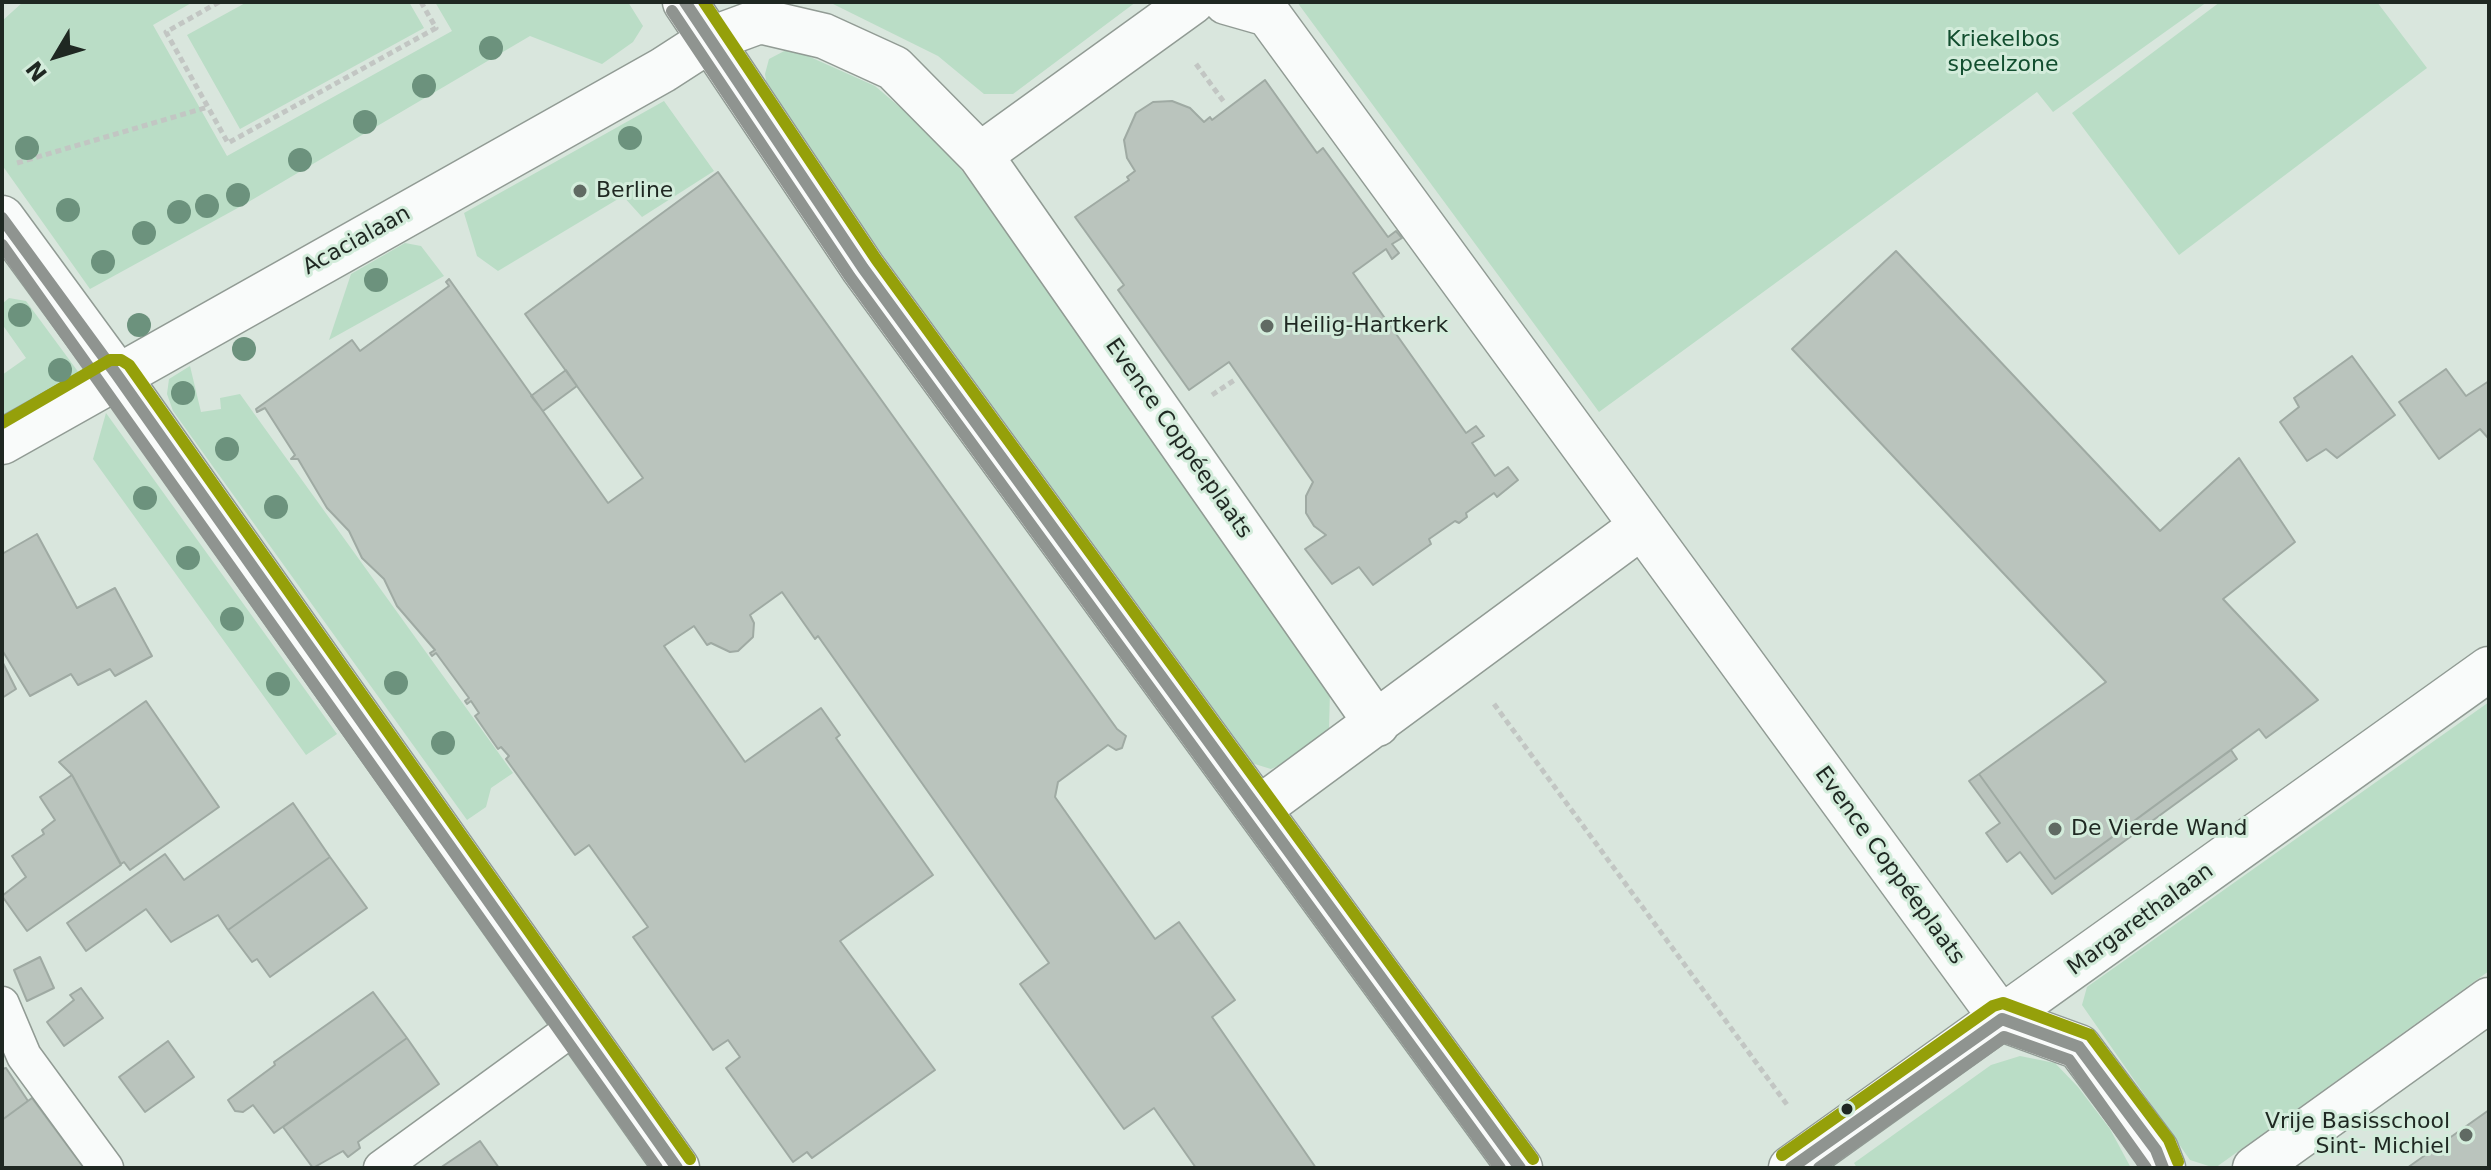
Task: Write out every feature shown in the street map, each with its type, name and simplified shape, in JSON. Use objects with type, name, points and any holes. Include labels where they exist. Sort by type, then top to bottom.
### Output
[{"type":"street","points":[[685,2],[734,80],[863,268],[1520,1168]]},
{"type":"street","points":[[980,155],[1192,2]]},
{"type":"street","name":"Evence Coppéeplaats","points":[[1226,2],[1268,14],[2002,1019]]},
{"type":"street","name":"Evence Coppéeplaats","points":[[711,39],[760,21],[824,36],[894,68],[980,155],[1377,724]]},
{"type":"street","name":"Acacialaan","points":[[2,442],[663,70],[711,39]]},
{"type":"street","points":[[2,218],[117,375],[677,1168]]},
{"type":"street","points":[[1260,808],[1642,526]]},
{"type":"street","name":"Margarethalaan","points":[[1791,1168],[2489,669]]},
{"type":"street","points":[[2255,1168],[2489,1000]]},
{"type":"street","points":[[2002,1019],[2079,1047],[2156,1150],[2163,1168]]},
{"type":"lane","points":[[2,1004],[24,1056],[106,1168]]},
{"type":"lane","points":[[381,1168],[576,1026]]},
{"type":"path","points":[[219,2],[166,32],[228,143],[436,28],[421,2]]},
{"type":"path","points":[[1188,55],[1224,102]]},
{"type":"path","points":[[4,167],[208,107]]},
{"type":"path","points":[[1489,697],[1794,1114]]},
{"type":"green space","points":[[23,2],[193,2],[153,25],[227,156],[452,31],[435,2],[628,2],[643,26],[633,42],[602,64],[530,36],[245,204],[90,289],[2,165],[2,21]]},
{"type":"green space","points":[[247,2],[409,2],[424,28],[240,129],[187,35]]},
{"type":"green space","points":[[829,2],[1136,2],[1013,94],[984,94],[938,56]]},
{"type":"green space","name":"Kriekelbos speelzone","points":[[1297,2],[2207,2],[2053,112],[2037,92],[1599,412]]},
{"type":"green space","points":[[2220,2],[2377,2],[2427,68],[2179,255],[2072,113]]},
{"type":"green space","points":[[790,48],[875,86],[941,142],[974,187],[1330,692],[1329,728],[1296,758],[1271,769],[1245,761],[1231,747],[768,93],[765,74],[769,59]]},
{"type":"green space","points":[[664,101],[714,171],[642,217],[623,196],[498,271],[477,256],[464,213]]},
{"type":"green space","points":[[405,243],[421,246],[444,276],[329,340],[351,274]]},
{"type":"green space","points":[[9,298],[26,301],[82,377],[2,422],[2,375],[26,358],[2,324],[2,304]]},
{"type":"green space","points":[[190,366],[201,412],[221,409],[220,398],[240,394],[513,773],[491,788],[486,807],[467,820],[173,411],[167,394],[169,379]]},
{"type":"green space","points":[[106,413],[337,734],[306,755],[93,459]]},
{"type":"green space","points":[[2489,702],[2489,971],[2215,1168],[2190,1160],[2082,1005],[2087,987]]},
{"type":"green space","points":[[2020,1056],[2055,1063],[2110,1129],[2131,1168],[1857,1168],[1854,1163],[1991,1065]]},
{"type":"building","name":"Heilig-Hartkerk","points":[[1265,80],[1317,153],[1323,148],[1388,237],[1396,231],[1402,238],[1392,244],[1399,253],[1392,259],[1386,249],[1353,273],[1466,433],[1476,426],[1484,436],[1472,443],[1495,476],[1508,467],[1518,480],[1497,497],[1494,493],[1466,513],[1467,517],[1459,523],[1455,521],[1429,539],[1431,544],[1373,585],[1359,567],[1332,584],[1305,549],[1326,535],[1314,526],[1306,513],[1306,496],[1313,482],[1229,362],[1189,390],[1118,290],[1124,285],[1075,217],[1129,180],[1127,177],[1135,171],[1127,158],[1124,140],[1136,113],[1153,102],[1172,101],[1190,108],[1204,122],[1210,117],[1212,120]]},
{"type":"building","points":[[718,172],[1117,729],[1126,736],[1122,748],[1116,750],[1108,745],[1058,782],[1055,797],[1155,939],[1179,922],[1235,1000],[1212,1017],[1316,1168],[1196,1168],[1154,1108],[1124,1129],[1020,984],[1049,963],[818,636],[815,639],[782,592],[750,615],[754,623],[753,637],[738,651],[730,652],[711,643],[707,645],[694,626],[664,646],[745,762],[821,708],[840,735],[836,738],[933,875],[840,941],[935,1070],[812,1158],[807,1152],[793,1162],[726,1068],[740,1057],[728,1040],[713,1050],[633,937],[648,927],[589,845],[575,855],[506,759],[509,756],[501,747],[498,749],[475,716],[479,713],[471,701],[467,704],[465,701],[469,698],[436,653],[432,656],[430,653],[435,650],[397,606],[384,579],[362,558],[349,531],[327,508],[298,459],[291,459],[295,455],[265,408],[257,412],[256,409],[352,340],[360,351],[449,286],[446,282],[449,279],[608,503],[643,478],[525,314]]},
{"type":"building","points":[[1896,251],[2160,531],[2239,458],[2295,542],[2223,599],[2318,700],[2266,738],[2259,729],[2055,879],[1979,774],[2106,682],[1792,349]]},
{"type":"building","points":[[2352,356],[2395,415],[2337,458],[2326,449],[2307,461],[2280,422],[2299,407],[2294,398]]},
{"type":"building","points":[[2446,369],[2466,396],[2489,381],[2489,439],[2480,429],[2439,459],[2399,402]]},
{"type":"building","points":[[566,370],[577,386],[543,411],[531,396]]},
{"type":"building","points":[[37,534],[77,608],[115,588],[152,656],[115,676],[110,669],[78,685],[71,674],[30,696],[2,650],[2,554]]},
{"type":"building","points":[[2,661],[16,689],[2,698]]},
{"type":"building","points":[[146,701],[219,807],[130,870],[124,862],[121,864],[72,775],[59,762]]},
{"type":"building","points":[[2231,750],[2237,759],[2052,894],[2020,852],[2007,862],[1986,833],[2000,823],[1969,781],[1979,774],[2055,879]]},
{"type":"building","points":[[72,775],[121,865],[27,931],[2,896],[26,877],[12,856],[44,834],[42,830],[55,820],[40,797]]},
{"type":"building","points":[[293,803],[330,857],[228,930],[218,915],[171,942],[146,909],[86,951],[67,923],[165,854],[184,880]]},
{"type":"building","points":[[330,857],[367,908],[270,977],[257,959],[252,962],[228,930]]},
{"type":"building","points":[[40,957],[54,988],[27,1001],[14,970]]},
{"type":"building","points":[[81,988],[103,1018],[64,1046],[47,1022],[74,1000],[70,995]]},
{"type":"building","points":[[373,992],[407,1038],[274,1133],[253,1105],[243,1112],[235,1111],[228,1100],[275,1065],[274,1062]]},
{"type":"building","points":[[407,1038],[439,1084],[358,1142],[360,1148],[348,1157],[343,1151],[313,1168],[283,1127]]},
{"type":"building","points":[[168,1041],[194,1077],[145,1112],[119,1077]]},
{"type":"building","points":[[6,1068],[28,1101],[2,1120],[2,1069]]},
{"type":"building","points":[[32,1098],[84,1168],[2,1168],[2,1120]]},
{"type":"building","name":"Vrije Basisschool Sint- Michiel","points":[[2489,1110],[2489,1168],[2407,1168]]},
{"type":"building","points":[[480,1141],[499,1168],[440,1168]]},
{"type":"transit line","points":[[685,2],[863,268],[1520,1168]]},
{"type":"transit line","points":[[704,2],[876,259],[1533,1159]]},
{"type":"transit line","points":[[672,11],[850,277],[1500,1168]]},
{"type":"transit line","points":[[2,218],[117,375],[677,1168]]},
{"type":"transit line","points":[[2,245],[657,1168]]},
{"type":"transit line","points":[[2,423],[110,360],[121,360],[129,365],[690,1159]]},
{"type":"transit line","points":[[1782,1155],[1993,1006],[2003,1003],[2090,1035],[2169,1140],[2178,1162]]},
{"type":"transit line","points":[[1791,1168],[2002,1019],[2079,1047],[2156,1150],[2163,1168]]},
{"type":"transit line","points":[[1819,1168],[2004,1037],[2069,1060],[2146,1168]]},
{"type":"place","name":"Berline","points":[[580,191]]},
{"type":"place","name":"Heilig-Hartkerk","points":[[1267,326]]},
{"type":"place","name":"De Vierde Wand","points":[[2055,829]]},
{"type":"place","name":"Vrije Basisschool Sint- Michiel","points":[[2466,1135]]}]
